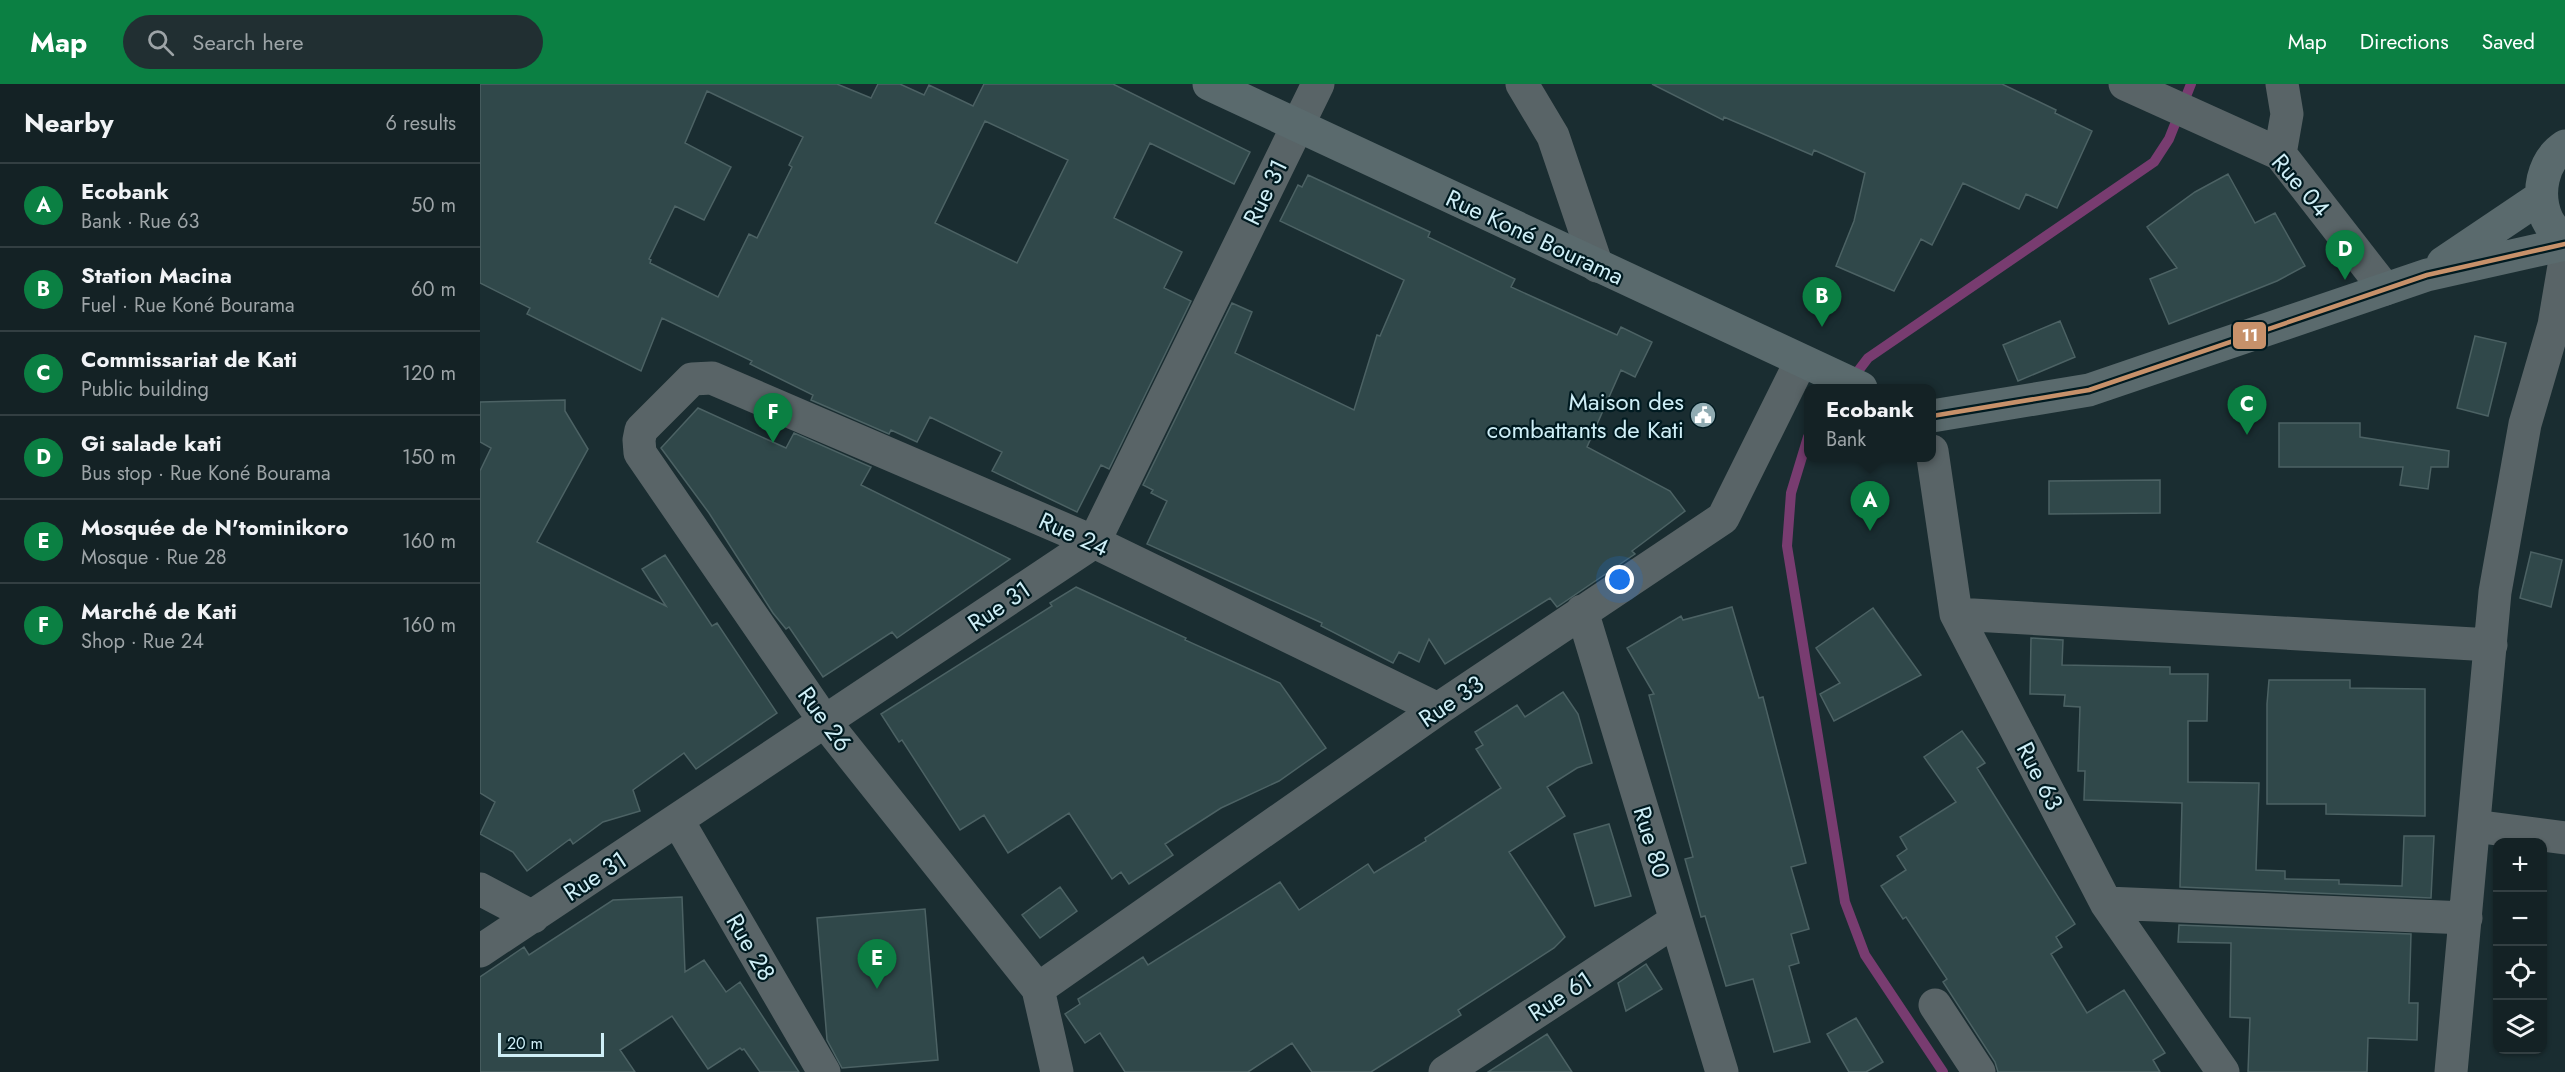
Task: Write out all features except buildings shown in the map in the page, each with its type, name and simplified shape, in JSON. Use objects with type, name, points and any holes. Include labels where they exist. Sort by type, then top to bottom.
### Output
[{"type":"highway","name":"Rue Koné Bourama","points":[[1209,84],[1852,384]]},
{"type":"highway","points":[[1936,415],[2090,390],[2427,275],[2565,242],[2547,218],[2541,197],[2541,186],[2547,167],[2565,146]]},
{"type":"highway","points":[[2427,275],[2541,197]]},
{"type":"street","name":"Rue 31","points":[[480,951],[1094,542],[1318,84]]},
{"type":"street","points":[[1522,84],[1553,136],[1597,266]]},
{"type":"street","name":"Rue 04","points":[[2125,84],[2280,154],[2385,289]]},
{"type":"street","points":[[2280,154],[2287,114],[2282,84]]},
{"type":"street","points":[[2451,1072],[2495,592],[2525,424],[2559,317],[2565,260]]},
{"type":"street","name":"Rue 33","points":[[1038,989],[1438,709],[1723,518],[1812,366]]},
{"type":"street","name":"Rue 24","points":[[702,377],[712,378],[1094,542],[1438,709]]},
{"type":"street","name":"Rue 26","points":[[702,377],[692,379],[641,430],[640,453],[825,722],[1038,989],[1057,1072]]},
{"type":"street","name":"Rue 63","points":[[1934,462],[1956,614],[2106,903],[2214,1069]]},
{"type":"street","name":"Rue 80","points":[[1582,612],[1722,1072]]},
{"type":"street","points":[[1956,614],[2491,645]]},
{"type":"street","name":"Rue 28","points":[[678,821],[824,1072]]},
{"type":"street","points":[[2474,826],[2565,838]]},
{"type":"street","points":[[480,890],[532,917]]},
{"type":"street","points":[[2106,903],[2466,918]]},
{"type":"street","name":"Rue 61","points":[[1445,1072],[1676,921]]},
{"type":"street","points":[[1935,1005],[1979,1072]]},
{"type":"waterway","points":[[1852,379],[1868,358],[2154,162],[2169,139],[2191,84]]},
{"type":"waterway","points":[[1804,450],[1791,493],[1787,546],[1845,902],[1865,955],[1943,1072]]},
{"type":"transit line","name":"11","points":[[1936,415],[2089,390],[2427,275],[2565,244]]},
{"type":"place","name":"Gi salade kati","points":[[2345,280]]},
{"type":"place","name":"Station Macina","points":[[1822,327]]},
{"type":"place","name":"Maison des combattants de Kati","points":[[1703,415]]},
{"type":"place","name":"Commissariat de Kati","points":[[2247,435]]},
{"type":"place","name":"Marché de Kati","points":[[773,443]]},
{"type":"place","name":"Ecobank","points":[[1870,531]]},
{"type":"place","name":"Mosquée de N'tominikoro","points":[[877,989]]}]
